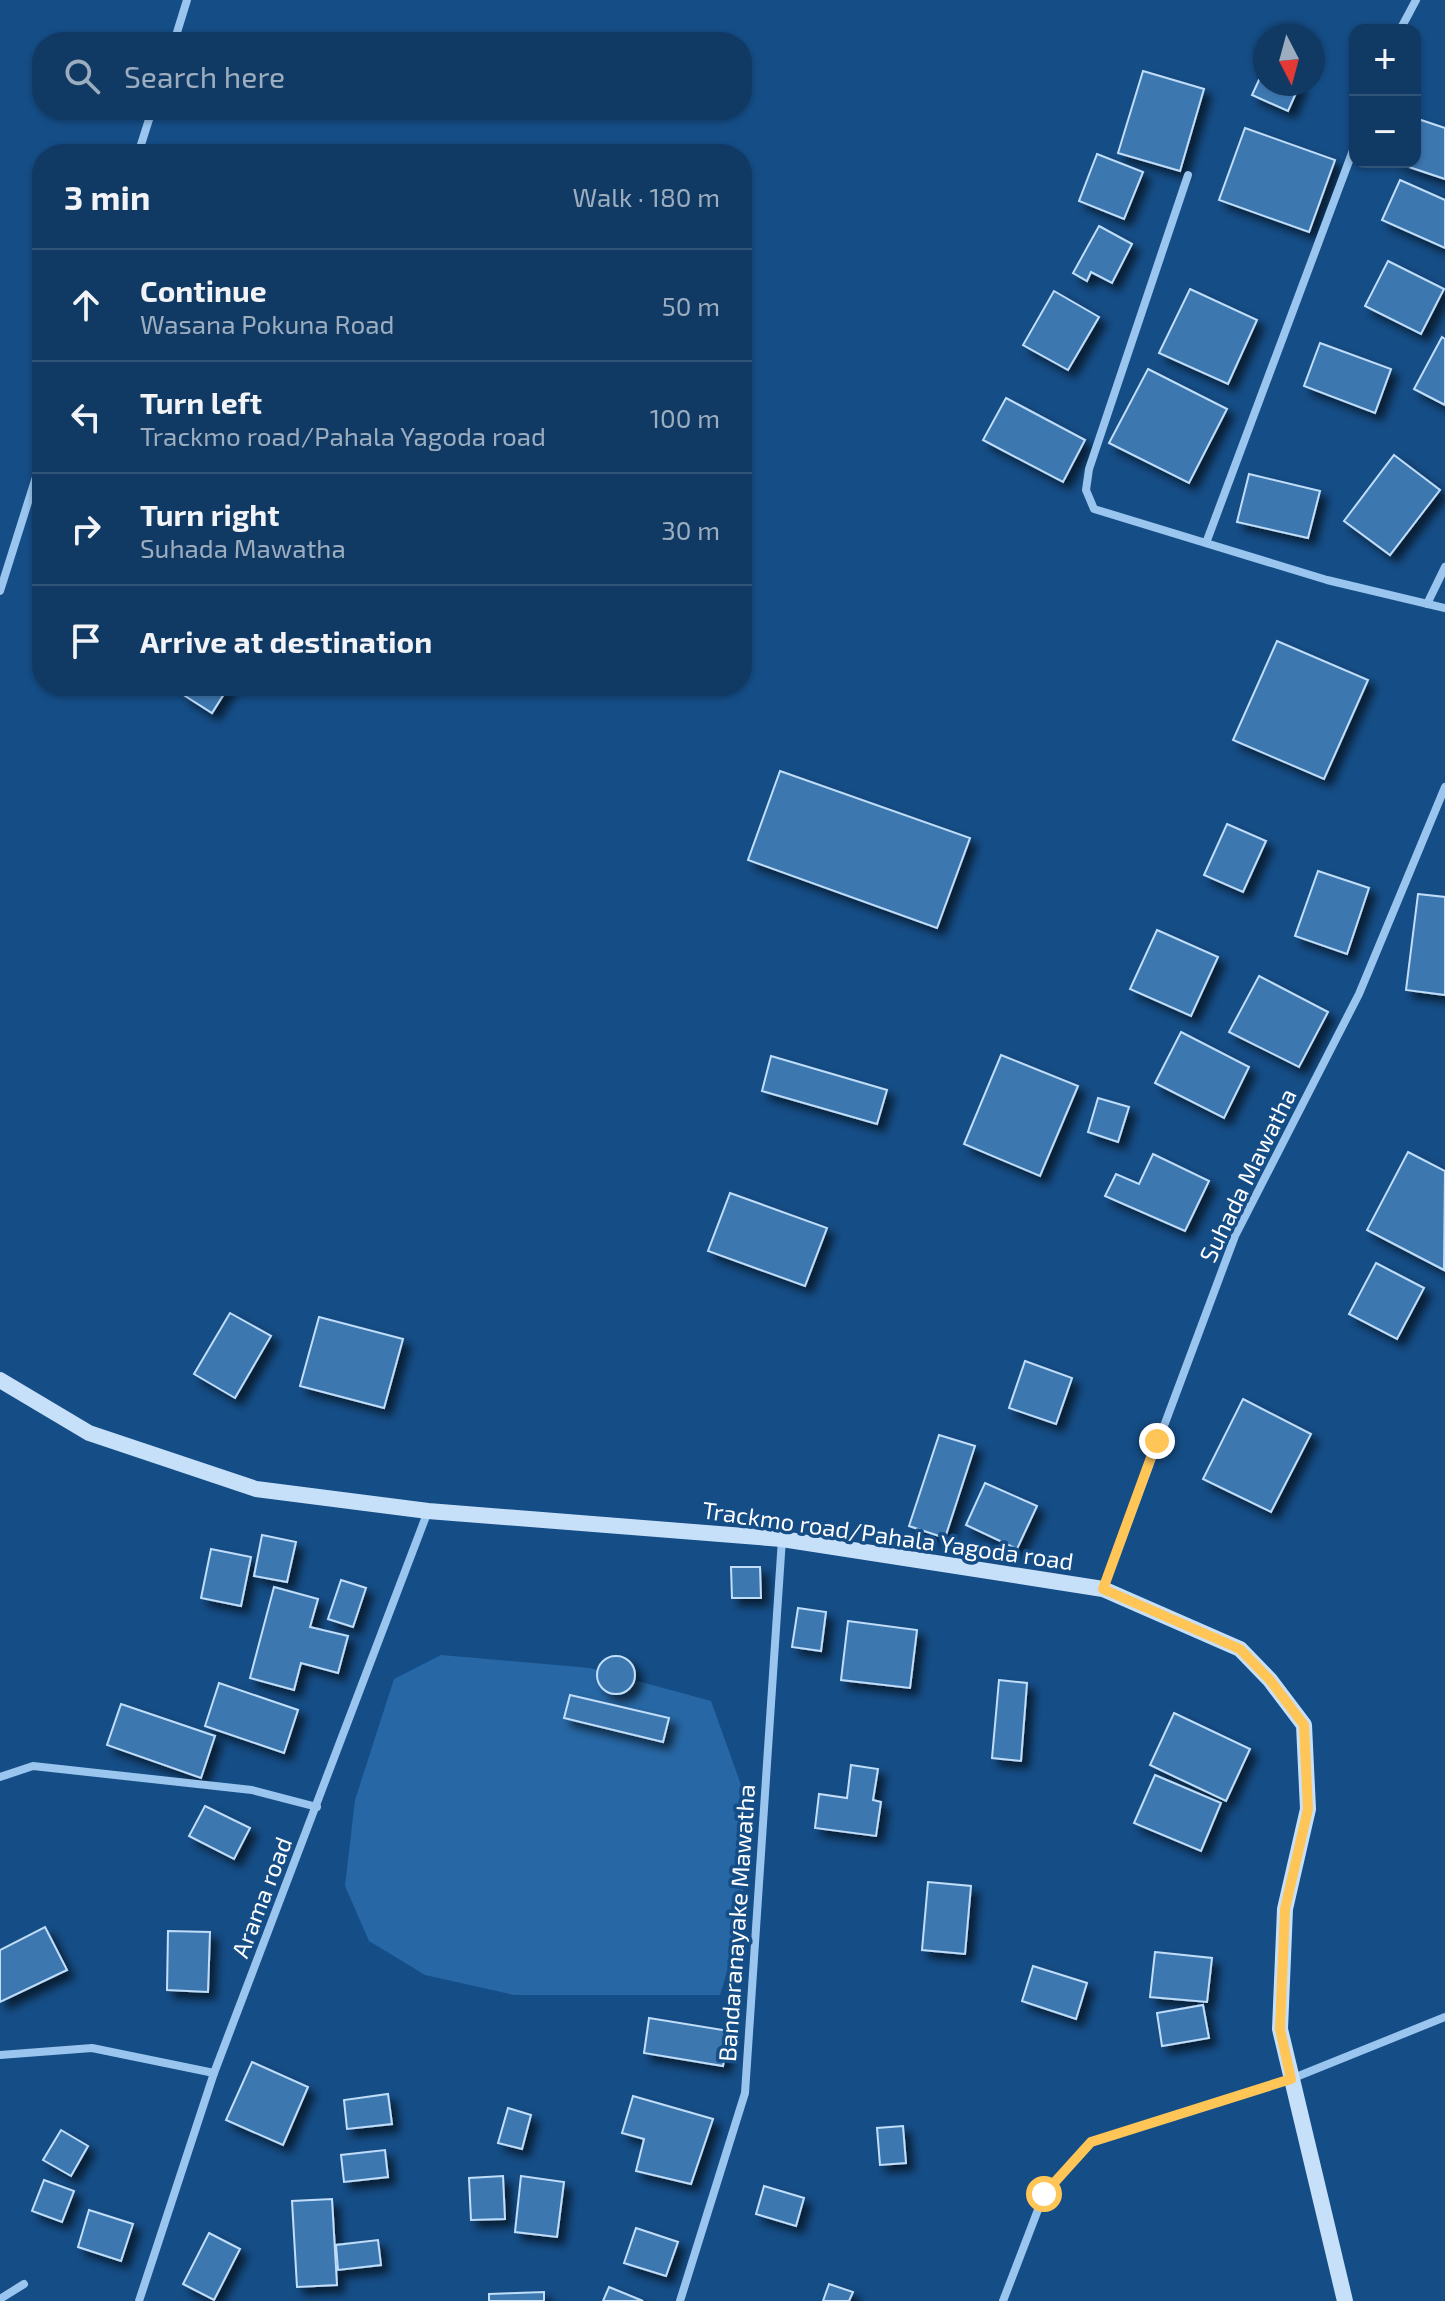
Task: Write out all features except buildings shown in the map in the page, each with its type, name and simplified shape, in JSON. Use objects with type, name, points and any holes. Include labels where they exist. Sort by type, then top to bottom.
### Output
[{"type":"street","points":[[177,32],[187,0]]},
{"type":"street","points":[[1403,24],[1416,0]]},
{"type":"street","points":[[141,144],[149,120]]},
{"type":"street","points":[[1206,543],[1349,161]]},
{"type":"street","points":[[1188,175],[1089,469],[1086,490],[1094,509],[1327,580],[1445,608]]},
{"type":"street","points":[[0,591],[32,490]]},
{"type":"street","points":[[1427,604],[1445,567]]},
{"type":"street","name":"Suhada Mawatha","points":[[1103,1589],[1235,1236],[1359,994],[1445,787]]},
{"type":"street","name":"Trackmo road/Pahala Yagoda road","points":[[0,1380],[89,1433],[256,1489],[428,1511],[782,1539],[1103,1589],[1240,1649],[1270,1680],[1304,1725],[1308,1809],[1285,1909],[1280,2029],[1345,2301]]},
{"type":"street","name":"Arama road","points":[[139,2301],[214,2073],[428,1511]]},
{"type":"street","name":"Bandaranayake Mawatha","points":[[680,2301],[745,2093],[782,1539]]},
{"type":"street","points":[[0,1777],[33,1766],[252,1790],[317,1807]]},
{"type":"street","points":[[1003,2301],[1044,2194],[1091,2142],[1291,2079],[1445,2017]]},
{"type":"street","points":[[0,2055],[92,2048],[214,2073]]},
{"type":"street","points":[[0,2299],[24,2284]]},
{"type":"shaded area","points":[[441,1655],[590,1668],[711,1701],[750,1810],[740,1928],[720,1995],[514,1995],[425,1975],[369,1941],[345,1886],[355,1800],[394,1679]]},
{"type":"route","points":[[1044,2194],[1091,2142],[1291,2079],[1280,2029],[1285,1909],[1308,1809],[1304,1725],[1270,1680],[1240,1649],[1103,1589],[1157,1441]]}]
